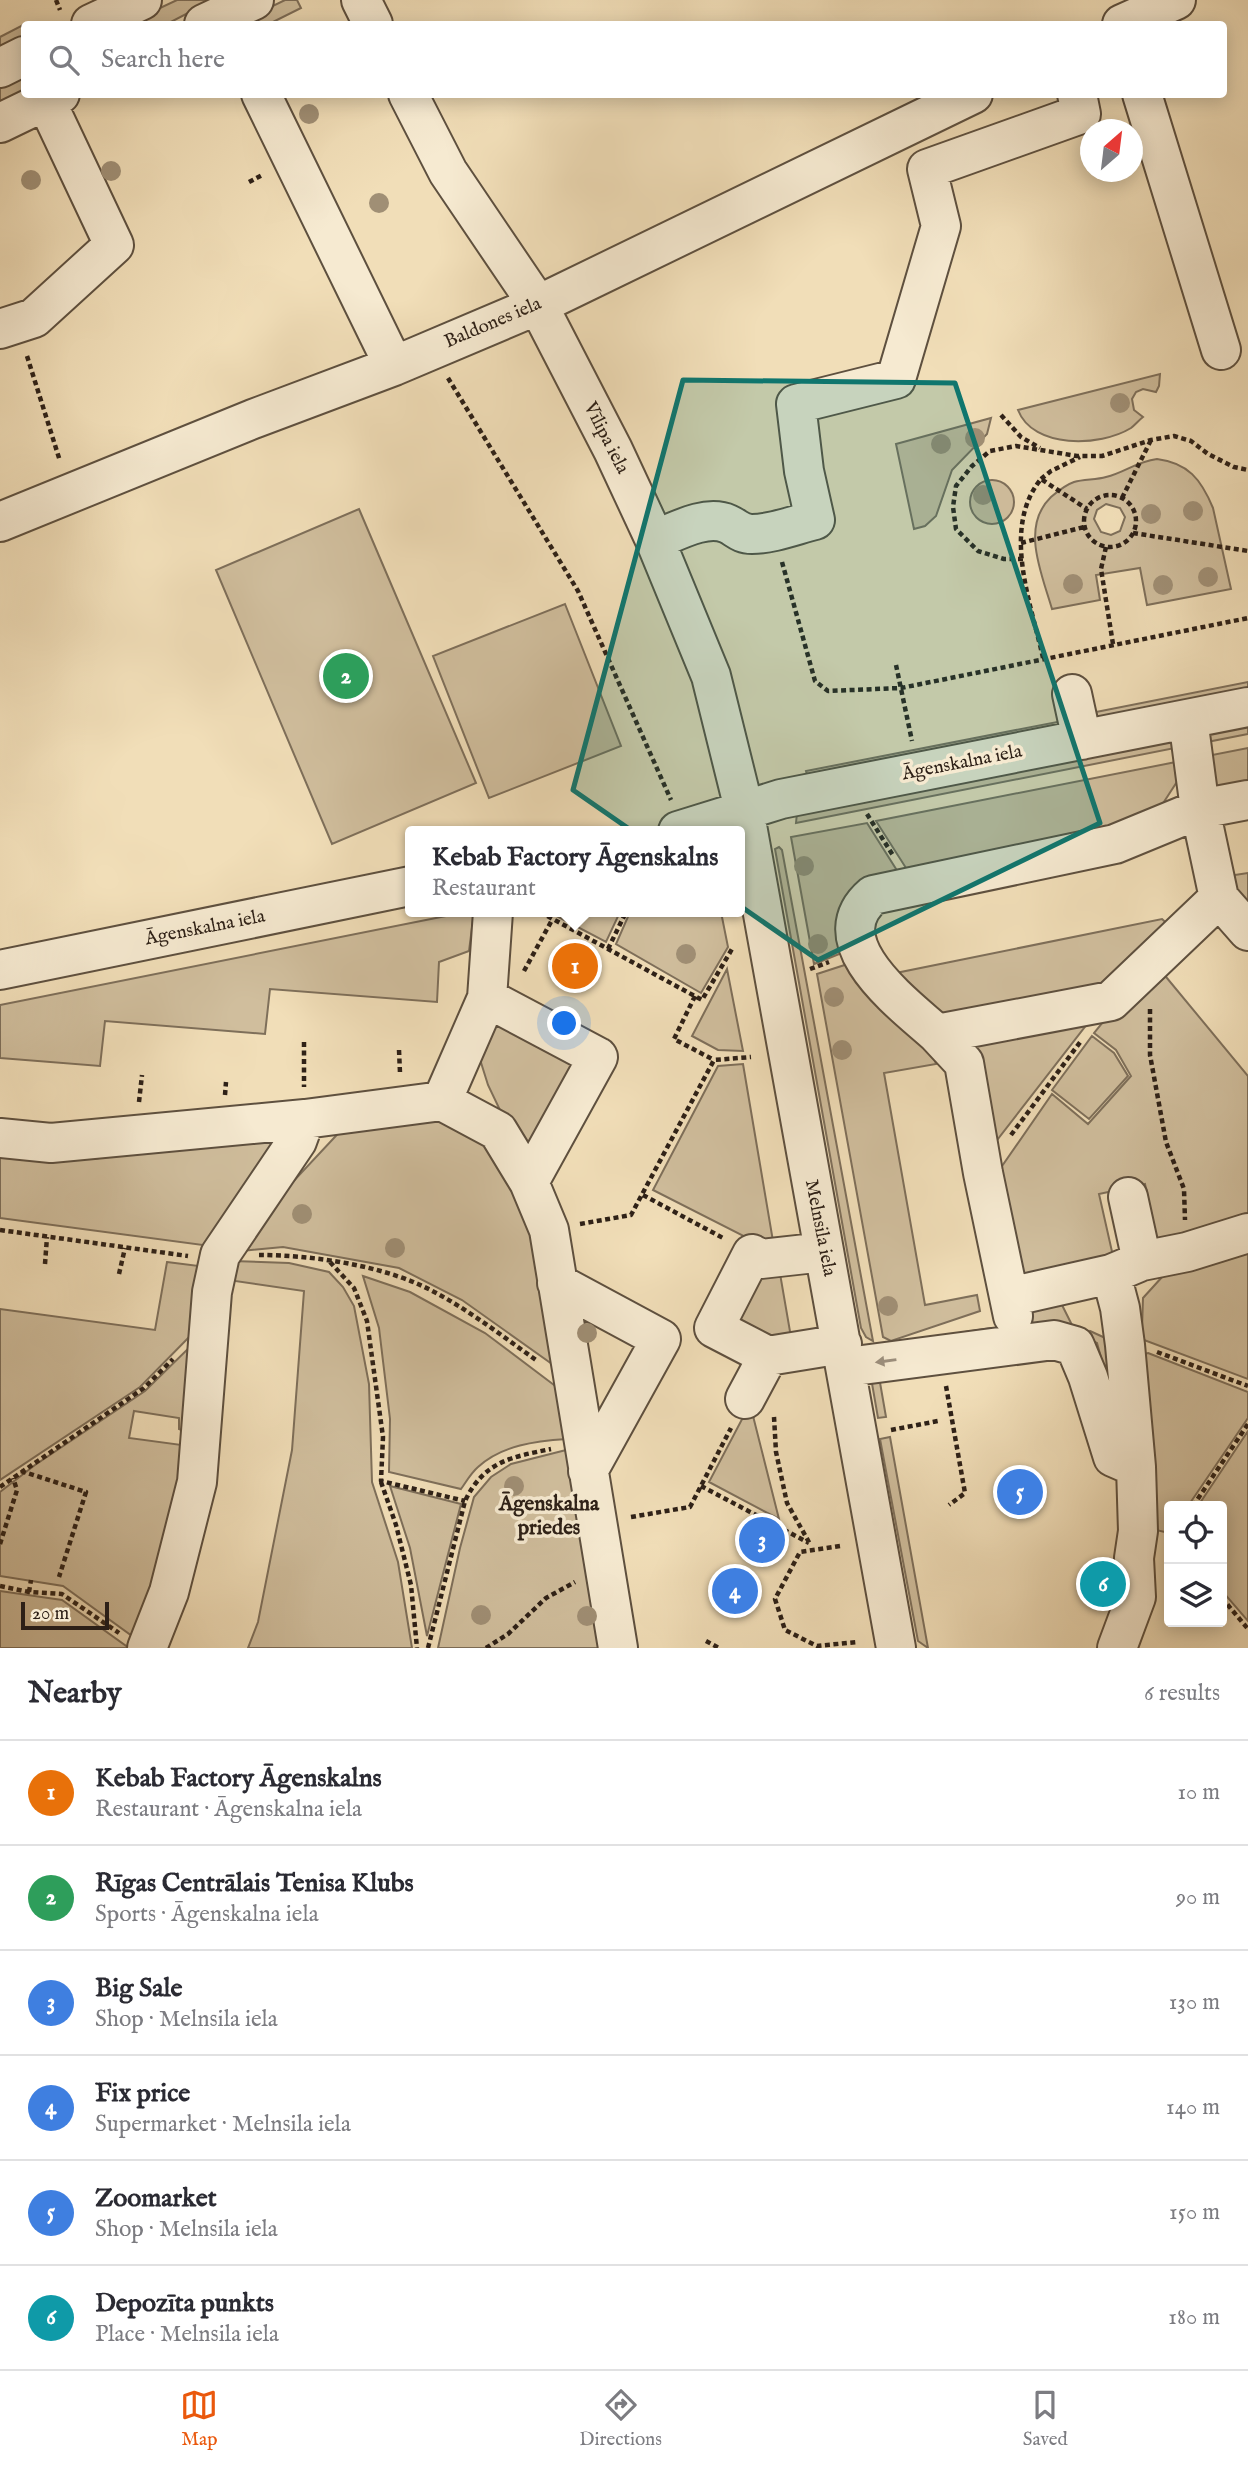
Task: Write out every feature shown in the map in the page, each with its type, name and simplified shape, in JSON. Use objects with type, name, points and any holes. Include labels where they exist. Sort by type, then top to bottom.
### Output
[{"type":"street","points":[[97,21],[142,0]]},
{"type":"street","points":[[360,0],[371,21]]},
{"type":"street","points":[[1122,15],[1176,0]]},
{"type":"street","points":[[0,68],[21,58]]},
{"type":"street","points":[[0,123],[53,98],[114,245],[34,318],[8,326]]},
{"type":"street","points":[[263,98],[394,366]]},
{"type":"street","name":"Vīlipa iela","points":[[410,98],[447,172],[538,305],[613,450],[655,540],[711,676],[744,809]]},
{"type":"street","name":"Baldones iela","points":[[0,522],[253,419],[394,366],[538,305],[966,98]]},
{"type":"street","points":[[655,540],[701,523],[715,521],[727,523],[742,534],[755,534],[815,520],[804,471],[796,404],[896,379],[941,226],[926,169],[1081,114],[1078,98]]},
{"type":"street","points":[[1143,98],[1221,350]]},
{"type":"street","points":[[1072,694],[1082,740]]},
{"type":"street","name":"Āgenskalna iela","points":[[676,819],[744,809],[780,799],[1248,707]]},
{"type":"street","points":[[1188,719],[1200,809],[1219,898],[1248,931]]},
{"type":"street","points":[[1248,800],[1200,809],[1115,844],[873,895],[864,902],[856,931],[859,953],[874,975],[964,1063],[983,1173],[1011,1307],[1127,1268],[1248,1233]]},
{"type":"street","name":"Melnsila iela","points":[[744,809],[896,1648]]},
{"type":"street","name":"Āgenskalna iela","points":[[0,970],[405,887]]},
{"type":"street","points":[[937,1034],[1111,1001],[1219,898]]},
{"type":"street","points":[[442,1101],[496,1002],[493,917]]},
{"type":"street","points":[[496,1002],[598,1057],[529,1182]]},
{"type":"street","points":[[0,1138],[51,1143],[305,1119],[442,1101],[498,1131],[529,1182],[548,1230],[618,1648]]},
{"type":"street","points":[[139,1644],[169,1592],[197,1482],[212,1292],[220,1255],[297,1141],[305,1119]]},
{"type":"street","points":[[1117,1648],[1136,1597],[1134,1558],[1138,1531],[1136,1466],[1120,1308],[1127,1268],[1128,1197]]},
{"type":"street","points":[[824,1252],[761,1259],[752,1254],[714,1328],[757,1378],[844,1356],[926,1356],[1054,1340],[1075,1346],[1088,1377],[1113,1457],[1136,1466]]},
{"type":"street","points":[[557,1283],[660,1339],[586,1457]]},
{"type":"path","points":[[8,326],[70,492]]},
{"type":"path","points":[[431,350],[578,591],[676,819]]},
{"type":"path","points":[[1001,415],[1021,438],[1049,452]]},
{"type":"path","points":[[1023,559],[1004,559],[978,551],[956,529],[953,506],[956,486],[972,466],[990,451],[1016,446],[1049,452],[1102,456],[1151,440],[1174,436],[1191,441],[1234,467],[1248,470]]},
{"type":"path","points":[[1122,498],[1151,440]]},
{"type":"path","points":[[1043,658],[1023,559],[1022,515],[1030,493],[1041,479],[1051,471],[1084,456]]},
{"type":"path","points":[[1041,479],[1087,509]]},
{"type":"path","points":[[1105,495],[1122,498],[1134,511],[1136,520],[1133,533],[1125,543],[1117,546],[1105,547],[1093,541],[1084,527],[1087,509],[1105,495]]},
{"type":"path","points":[[1021,543],[1084,527]]},
{"type":"path","points":[[1133,533],[1248,551]]},
{"type":"path","points":[[1105,547],[1101,569],[1113,644]]},
{"type":"path","points":[[771,557],[782,560],[815,681],[828,691],[901,688],[1248,618]]},
{"type":"path","points":[[896,665],[912,742]]},
{"type":"path","points":[[866,813],[913,887]]},
{"type":"path","points":[[548,917],[702,1000],[732,949]]},
{"type":"path","points":[[608,949],[624,917]]},
{"type":"path","points":[[496,1002],[552,920]]},
{"type":"path","points":[[1151,963],[1150,1055],[1166,1142],[1184,1189],[1187,1252]]},
{"type":"path","points":[[695,996],[674,1039],[714,1060],[751,1056]]},
{"type":"path","points":[[983,1173],[1111,1001]]},
{"type":"path","points":[[304,1042],[305,1119]]},
{"type":"path","points":[[548,1230],[631,1215],[714,1060]]},
{"type":"path","points":[[643,1195],[752,1254]]},
{"type":"path","points":[[0,1230],[197,1257],[278,1255],[330,1261],[384,1272],[418,1284],[462,1308],[574,1387]]},
{"type":"path","points":[[45,1264],[47,1237]]},
{"type":"path","points":[[120,1274],[124,1248]]},
{"type":"path","points":[[330,1261],[354,1288],[367,1321],[383,1437],[381,1481],[396,1525],[411,1585],[417,1648]]},
{"type":"path","points":[[0,1487],[144,1388],[209,1322]]},
{"type":"path","points":[[1125,1345],[1157,1352],[1248,1386]]},
{"type":"path","points":[[597,1524],[690,1507],[757,1378]]},
{"type":"path","points":[[757,1378],[773,1410],[776,1452],[787,1503],[810,1544]]},
{"type":"path","points":[[947,1391],[965,1493],[949,1505]]},
{"type":"path","points":[[1196,1501],[1248,1424]]},
{"type":"path","points":[[428,1648],[465,1501],[473,1485],[488,1469],[514,1457],[586,1457]]},
{"type":"path","points":[[21,1471],[86,1492],[59,1577]]},
{"type":"path","points":[[0,1544],[18,1490],[13,1478]]},
{"type":"path","points":[[381,1481],[465,1501]]},
{"type":"path","points":[[701,1486],[819,1549]]},
{"type":"path","points":[[840,1546],[800,1552],[775,1599],[785,1630],[816,1647],[857,1642]]},
{"type":"path","points":[[486,1648],[508,1634],[545,1598],[574,1582],[606,1575]]},
{"type":"path","points":[[29,1592],[31,1580]]},
{"type":"path","points":[[0,1586],[29,1592],[62,1594],[139,1644]]},
{"type":"path","points":[[1227,1604],[1248,1629]]},
{"type":"path","points":[[706,1641],[719,1648]]},
{"type":"highlighted area","points":[[683,380],[955,383],[1100,823],[818,960],[573,790]]},
{"type":"shaded area","points":[[177,0],[213,0],[173,21],[132,21]]},
{"type":"shaded area","points":[[285,0],[297,0],[301,8],[275,21],[242,21]]},
{"type":"shaded area","points":[[21,26],[21,42],[0,52],[0,37]]},
{"type":"shaded area","points":[[21,76],[21,96],[0,106],[0,87]]},
{"type":"shaded area","points":[[1160,374],[1156,392],[1143,389],[1136,392],[1132,399],[1134,410],[1143,417],[1131,428],[1102,439],[1068,441],[1052,438],[1026,423],[1018,410]]},
{"type":"shaded area","points":[[991,418],[987,434],[952,470],[936,516],[925,526],[914,529],[896,444]]},
{"type":"shaded area","points":[[1157,459],[1177,464],[1192,474],[1204,489],[1213,508],[1231,589],[1147,605],[1140,568],[1096,575],[1100,600],[1052,609],[1036,551],[1037,522],[1042,509],[1051,497],[1071,483],[1106,477]],"holes":[[[1106,504],[1120,508],[1125,517],[1120,531],[1111,535],[1101,532],[1094,519],[1097,510]]]},
{"type":"shaded area","points":[[992,480],[1007,487],[1014,502],[1007,517],[992,524],[977,517],[970,502],[977,487]]},
{"type":"shaded area","points":[[359,509],[476,783],[332,844],[216,570]]},
{"type":"shaded area","points":[[565,604],[621,746],[489,798],[433,656]]},
{"type":"shaded area","points":[[1248,682],[1248,692],[1099,720],[1096,712]]},
{"type":"shaded area","points":[[1057,722],[1064,730],[808,778],[806,771]]},
{"type":"shaded area","points":[[1248,725],[1248,734],[1207,742],[1205,733]]},
{"type":"shaded area","points":[[1170,741],[1175,743],[1175,748],[796,823],[797,813]]},
{"type":"shaded area","points":[[1248,748],[1248,793],[1214,799],[1207,756]]},
{"type":"shaded area","points":[[1181,761],[1182,774],[1158,811],[1123,837],[913,879],[876,821]]},
{"type":"shaded area","points":[[867,823],[903,880],[852,949],[814,964],[791,837]]},
{"type":"shaded area","points":[[779,847],[782,850],[873,1341],[866,1337],[861,1328],[775,849]]},
{"type":"shaded area","points":[[1248,873],[1248,908],[1228,876]]},
{"type":"shaded area","points":[[441,917],[473,917],[469,951],[439,962],[437,1002],[270,989],[265,1034],[105,1021],[100,1066],[0,1058],[0,1005]]},
{"type":"shaded area","points":[[558,917],[618,917],[606,942]]},
{"type":"shaded area","points":[[628,917],[722,917],[728,947],[701,993],[616,944]]},
{"type":"shaded area","points":[[1162,919],[1174,930],[1107,994],[934,1021],[896,973]]},
{"type":"shaded area","points":[[857,961],[927,1032],[936,1064],[884,1073],[925,1305],[977,1295],[980,1311],[891,1341],[883,1337],[817,974]]},
{"type":"shaded area","points":[[1157,966],[1248,1076],[1248,1227],[1157,1240],[1145,1184],[1099,1194],[1113,1256],[1021,1283],[1000,1169],[1052,1094],[1088,1124],[1131,1076],[1116,1050],[1094,1033],[1116,1006]]},
{"type":"shaded area","points":[[727,969],[743,1051],[718,1050],[692,1036]]},
{"type":"shaded area","points":[[491,1007],[592,1061],[530,1173],[488,1085],[478,1053]]},
{"type":"shaded area","points":[[1098,1010],[994,1144],[950,1037]]},
{"type":"shaded area","points":[[1092,1036],[1114,1053],[1128,1076],[1089,1119],[1052,1090]]},
{"type":"shaded area","points":[[743,1064],[774,1247],[765,1247],[653,1190],[718,1066]]},
{"type":"shaded area","points":[[435,1113],[486,1139],[521,1190],[559,1369],[462,1300],[399,1268],[283,1247],[241,1251],[273,1203],[347,1124]]},
{"type":"shaded area","points":[[286,1129],[210,1246],[0,1218],[0,1148],[94,1159],[184,1142]]},
{"type":"shaded area","points":[[1248,1250],[1248,1379],[1144,1340],[1143,1298],[1163,1276]]},
{"type":"shaded area","points":[[232,1261],[289,1263],[329,1272],[343,1287],[354,1306],[369,1384],[372,1482],[398,1562],[412,1648],[248,1648],[258,1622],[292,1450],[304,1291],[228,1280]]},
{"type":"shaded area","points":[[167,1262],[207,1267],[198,1328],[140,1387],[0,1480],[0,1309],[155,1330]]},
{"type":"shaded area","points":[[778,1262],[792,1343],[783,1343],[732,1317],[759,1263]]},
{"type":"shaded area","points":[[363,1276],[410,1292],[485,1333],[558,1388],[567,1439],[532,1443],[498,1454],[475,1469],[461,1489],[389,1472],[390,1419],[379,1328]]},
{"type":"shaded area","points":[[1057,1295],[1072,1325],[965,1341],[964,1332],[1025,1323],[1022,1303]]},
{"type":"shaded area","points":[[1090,1331],[1114,1342],[1124,1441],[1097,1343],[1084,1337]]},
{"type":"shaded area","points":[[198,1339],[191,1434],[139,1641],[63,1586],[0,1576],[0,1492],[35,1465],[145,1391]],"holes":[[[134,1411],[179,1418],[179,1429],[184,1431],[181,1445],[129,1438]]]},
{"type":"shaded area","points":[[1148,1353],[1248,1392],[1248,1418],[1191,1501],[1164,1501],[1164,1532],[1156,1530],[1142,1355]]},
{"type":"shaded area","points":[[878,1371],[886,1417],[878,1418],[870,1372]]},
{"type":"shaded area","points":[[750,1404],[779,1519],[709,1482]]},
{"type":"shaded area","points":[[1248,1431],[1248,1621],[1227,1597],[1227,1501],[1201,1501]]},
{"type":"shaded area","points":[[890,1437],[928,1648],[918,1641],[880,1439]]},
{"type":"shaded area","points":[[570,1449],[602,1648],[438,1648],[474,1497],[491,1477],[511,1464]]},
{"type":"shaded area","points":[[390,1486],[461,1504],[427,1636],[410,1548]]},
{"type":"shaded area","points":[[0,1591],[62,1600],[129,1648],[0,1648]]},
{"type":"place","name":"Rīgas Centrālais Tenisa Klubs","points":[[346,676]]},
{"type":"place","name":"Kebab Factory Āgenskalns","points":[[575,966]]},
{"type":"place","name":"Zoomarket","points":[[1020,1492]]},
{"type":"place","name":"Big Sale","points":[[762,1540]]},
{"type":"place","name":"Depozīta punkts","points":[[1103,1584]]},
{"type":"place","name":"Fix price","points":[[735,1591]]},
{"type":"district","name":"Āgenskalna priedes","points":[[549,1516]]}]
